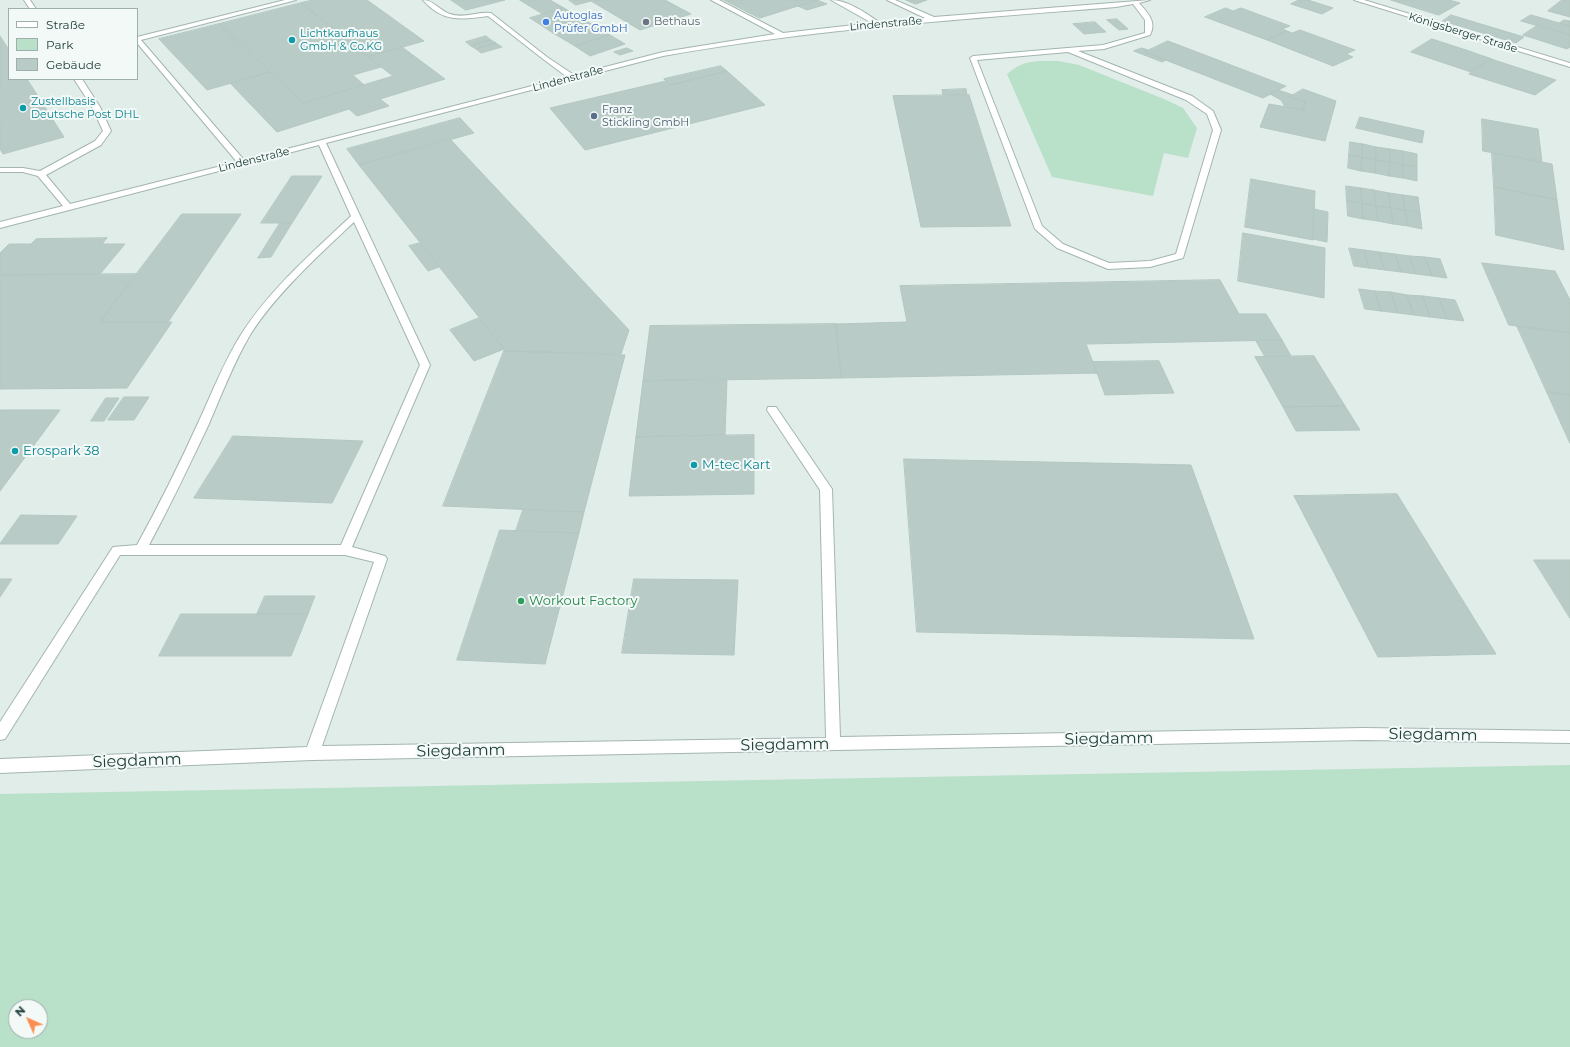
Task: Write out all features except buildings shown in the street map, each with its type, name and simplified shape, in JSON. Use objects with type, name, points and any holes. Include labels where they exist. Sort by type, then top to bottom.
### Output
[{"type":"street","points":[[138,39],[292,0]]},
{"type":"street","points":[[426,0],[439,12],[448,17],[459,18],[489,14],[545,58],[574,78]]},
{"type":"street","points":[[714,0],[782,34]]},
{"type":"street","points":[[834,0],[868,17],[879,25]]},
{"type":"street","points":[[890,0],[936,20]]},
{"type":"street","name":"Lindenstraße","points":[[0,225],[663,54],[722,42],[782,34],[1147,0]]},
{"type":"street","name":"Königsberger Straße","points":[[1357,0],[1570,65]]},
{"type":"street","points":[[1069,50],[1189,98],[1210,113],[1217,130],[1180,256],[1150,264],[1108,266],[1060,246],[1038,227],[973,58],[1104,47],[1148,34],[1151,26],[1149,19],[1135,2]]},
{"type":"street","points":[[138,40],[242,163]]},
{"type":"street","points":[[41,174],[98,143],[107,131],[96,107],[79,80]]},
{"type":"street","points":[[322,143],[425,365],[346,550]]},
{"type":"street","points":[[0,170],[23,170],[41,174],[68,207]]},
{"type":"street","points":[[140,550],[174,488],[229,366],[246,334],[274,298],[311,258],[356,216]]},
{"type":"street","points":[[772,410],[826,489],[833,744]]},
{"type":"street","points":[[0,734],[117,550],[346,550],[381,559],[312,754]]},
{"type":"street","name":"Siegdamm","points":[[0,766],[312,754],[1364,734],[1570,737]]},
{"type":"green space","points":[[1037,61],[1058,61],[1079,65],[1183,108],[1197,128],[1188,158],[1164,153],[1153,196],[1052,177],[1007,74],[1025,63]]},
{"type":"green space","points":[[1570,765],[1570,1047],[0,1047],[0,794]]},
{"type":"place","name":"Autoglas Prüfer GmbH","points":[[546,22]]},
{"type":"place","name":"Bethaus","points":[[646,22]]},
{"type":"place","name":"Lichtkaufhaus GmbH & Co.KG","points":[[292,40]]},
{"type":"place","name":"Zustellbasis Deutsche Post DHL","points":[[23,108]]},
{"type":"place","name":"Franz Stickling GmbH","points":[[594,116]]},
{"type":"place","name":"Erospark 38","points":[[15,451]]},
{"type":"place","name":"M-tec Kart","points":[[694,465]]},
{"type":"place","name":"Workout Factory","points":[[521,601]]}]
